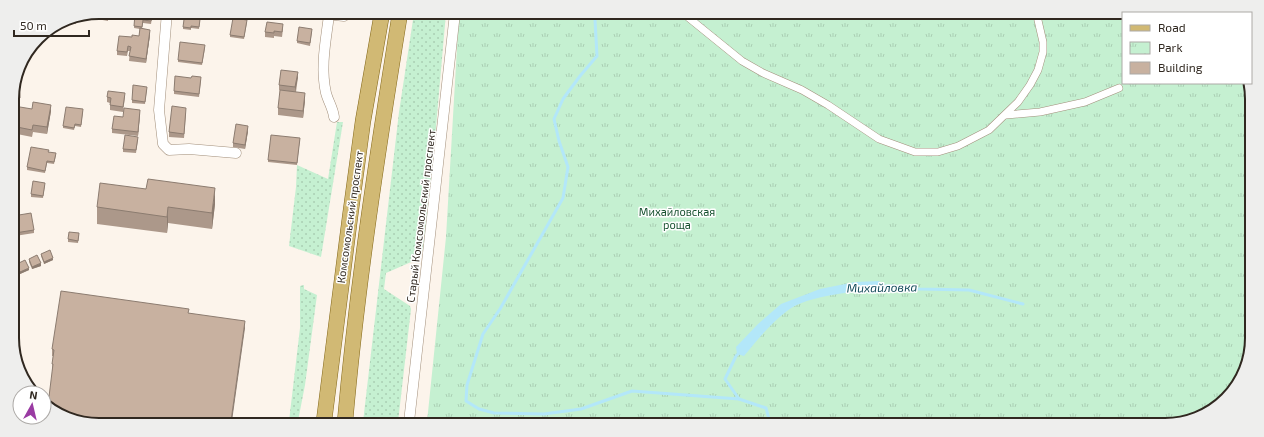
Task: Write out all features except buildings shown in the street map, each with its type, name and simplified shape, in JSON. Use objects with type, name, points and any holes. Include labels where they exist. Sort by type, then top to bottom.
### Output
[{"type":"main road","name":"Комсомольский проспект","points":[[324,418],[342,272],[363,121],[381,19]]},
{"type":"main road","name":"Комсомольский проспект","points":[[345,418],[351,361],[377,155],[399,19]]},
{"type":"street","points":[[166,19],[159,110],[163,144],[169,150],[189,149],[236,153]]},
{"type":"street","points":[[329,19],[323,65],[326,93],[334,117]]},
{"type":"street","name":"Старый Комсомольский проспект","points":[[409,418],[455,19]]},
{"type":"street","points":[[690,19],[742,61],[763,73],[802,90],[828,105],[879,139],[915,152],[938,152],[958,146],[989,130],[1018,102],[1038,70],[1043,52],[1043,42],[1038,19]]},
{"type":"street","points":[[1006,115],[1040,112],[1085,102],[1119,88]]},
{"type":"green space","points":[[413,19],[445,19],[433,161],[423,249],[418,259],[386,273],[384,289],[410,306],[411,309],[398,418],[363,418],[399,112]]},
{"type":"green space","name":"Михайловская роща","points":[[459,19],[1122,19],[1122,84],[1243,84],[1244,88],[1244,349],[1241,364],[1237,373],[1232,383],[1222,395],[1214,402],[1196,412],[1181,416],[1170,418],[427,418],[446,237]]},
{"type":"green space","points":[[337,122],[343,122],[321,257],[289,246],[297,165],[328,179]]},
{"type":"green space","points":[[304,285],[304,289],[317,295],[305,385],[299,418],[289,418],[300,328],[300,286]]},
{"type":"water","points":[[879,281],[885,288],[820,297],[796,306],[775,321],[744,356],[737,354],[736,347],[758,324],[781,304],[820,289],[855,282]]},
{"type":"waterway","points":[[595,20],[597,56],[563,99],[554,119],[559,141],[568,167],[563,198],[500,309],[483,334],[467,385],[466,401],[479,409],[494,413],[544,414],[581,409],[632,391],[739,399]]},
{"type":"waterway","name":"Михайловка","points":[[881,286],[919,289],[969,290],[1023,304]]},
{"type":"waterway","name":"Михайловка","points":[[740,352],[736,356],[725,379],[739,399],[766,408],[769,418]]}]
